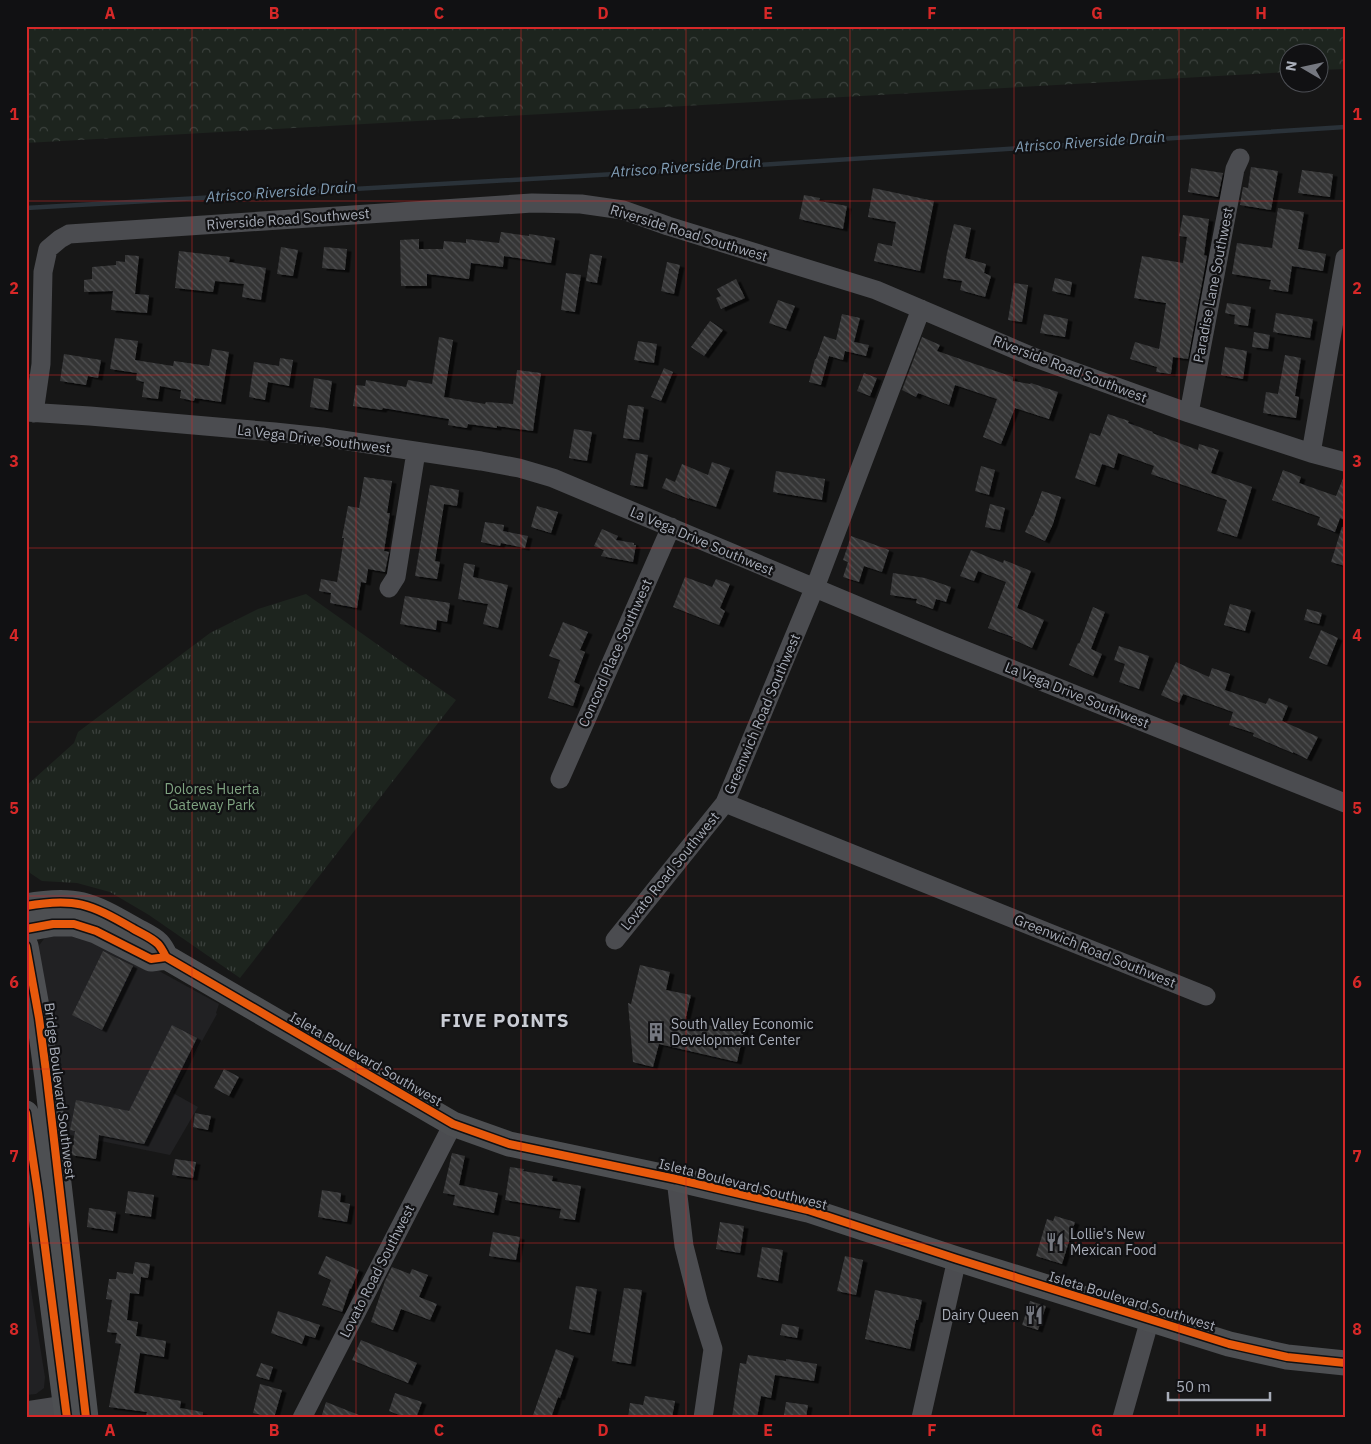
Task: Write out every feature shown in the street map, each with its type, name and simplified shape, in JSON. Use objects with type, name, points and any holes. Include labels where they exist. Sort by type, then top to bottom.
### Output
[{"type":"main road","name":"Isleta Boulevard Southwest","points":[[26,906],[63,901],[94,907],[158,944],[166,957],[452,1124],[509,1144],[808,1210],[957,1259],[1229,1344],[1287,1357],[1345,1363]]},
{"type":"main road","name":"Isleta Boulevard Southwest","points":[[26,929],[53,924],[74,924],[96,931],[151,959],[166,957]]},
{"type":"main road","name":"Bridge Boulevard Southwest","points":[[26,946],[44,1053],[41,1193]]},
{"type":"main road","name":"Bridge Boulevard Southwest","points":[[26,1113],[41,1193],[75,1411]]},
{"type":"street","name":"Paradise Lane Southwest","points":[[1188,414],[1235,170],[1240,158]]},
{"type":"street","name":"Riverside Road Southwest","points":[[30,412],[41,364],[42,272],[48,249],[69,234],[532,203],[581,204],[622,210],[677,229],[876,290],[1033,357],[1188,414],[1345,462]]},
{"type":"street","points":[[1311,453],[1345,258]]},
{"type":"street","name":"Greenwich Road Southwest","points":[[921,309],[815,588],[725,803],[1206,996]]},
{"type":"street","name":"La Vega Drive Southwest","points":[[30,412],[322,437],[481,461],[519,468],[553,478],[939,640],[1345,803]]},
{"type":"street","points":[[389,588],[396,577],[416,452]]},
{"type":"street","name":"Concord Place Southwest","points":[[560,779],[671,527]]},
{"type":"street","name":"Lovato Road Southwest","points":[[615,940],[725,803]]},
{"type":"street","name":"Lovato Road Southwest","points":[[302,1418],[452,1124]]},
{"type":"street","points":[[676,1180],[684,1246],[698,1305],[713,1348],[703,1418]]},
{"type":"street","points":[[921,1418],[957,1259]]},
{"type":"street","points":[[1122,1418],[1150,1319]]},
{"type":"street","points":[[26,1411],[75,1411]]},
{"type":"shaded area","points":[[56,930],[101,939],[219,1004],[217,1014],[173,1093],[198,1107],[170,1155],[61,1133],[37,948],[47,935]]},
{"type":"shaded area","points":[[26,1259],[45,1377],[44,1388],[36,1394],[26,1395]]},
{"type":"green space","points":[[26,26],[1345,26],[1345,69],[1328,70],[1328,42],[1278,42],[1278,73],[26,143]]},
{"type":"green space","name":"Dolores Huerta Gateway Park","points":[[306,594],[456,700],[240,978],[149,915],[110,892],[77,883],[42,881],[30,873],[26,856],[26,786],[74,743],[78,732],[210,633],[258,609]]},
{"type":"building","points":[[1251,167],[1278,171],[1271,210],[1240,205],[1243,187],[1248,188]]},
{"type":"building","points":[[1191,168],[1223,173],[1218,197],[1188,192]]},
{"type":"building","points":[[1302,170],[1333,174],[1330,197],[1298,193]]},
{"type":"building","points":[[873,188],[934,201],[920,271],[874,261],[878,243],[892,246],[896,222],[868,217]]},
{"type":"building","points":[[804,195],[820,198],[819,201],[847,206],[843,229],[799,219]]},
{"type":"building","points":[[1278,208],[1304,212],[1298,249],[1326,254],[1323,271],[1292,266],[1288,292],[1269,289],[1271,280],[1232,274],[1237,243],[1272,248]]},
{"type":"building","points":[[1183,215],[1209,219],[1204,255],[1207,256],[1188,359],[1173,357],[1171,374],[1156,372],[1157,367],[1130,359],[1135,342],[1159,349],[1166,303],[1134,298],[1142,256],[1183,263],[1187,237],[1179,236]]},
{"type":"building","points":[[954,224],[971,228],[965,258],[986,264],[984,273],[991,276],[985,297],[960,290],[962,281],[943,278]]},
{"type":"building","points":[[501,232],[555,238],[551,263],[504,256],[503,267],[471,263],[469,279],[427,274],[427,286],[401,286],[400,240],[419,239],[419,249],[443,249],[444,241],[466,243],[466,239],[499,243]]},
{"type":"building","points":[[281,247],[298,250],[293,276],[277,274]]},
{"type":"building","points":[[324,247],[347,249],[345,270],[322,268]]},
{"type":"building","points":[[179,251],[230,257],[229,262],[266,268],[261,300],[242,297],[244,284],[215,281],[213,292],[175,288]]},
{"type":"building","points":[[590,254],[602,256],[597,283],[586,281]]},
{"type":"building","points":[[125,255],[139,256],[135,294],[149,295],[147,313],[111,310],[113,291],[84,292],[84,280],[92,279],[92,267],[116,265],[116,261],[125,262]]},
{"type":"building","points":[[667,262],[680,265],[674,294],[661,291]]},
{"type":"building","points":[[566,273],[581,275],[575,312],[561,310]]},
{"type":"building","points":[[1055,278],[1072,282],[1070,295],[1052,291]]},
{"type":"building","points":[[736,279],[745,298],[721,309],[716,298],[721,296],[717,289]]},
{"type":"building","points":[[1014,283],[1028,285],[1022,322],[1008,320]]},
{"type":"building","points":[[778,300],[795,306],[786,329],[769,323]]},
{"type":"building","points":[[1227,303],[1251,307],[1248,326],[1234,324],[1235,315],[1225,313]]},
{"type":"building","points":[[1276,313],[1313,319],[1310,338],[1273,332]]},
{"type":"building","points":[[842,314],[860,318],[854,342],[869,345],[866,356],[845,351],[843,360],[829,356],[821,385],[809,382],[824,336],[836,340]]},
{"type":"building","points":[[1044,314],[1068,319],[1065,337],[1040,333]]},
{"type":"building","points":[[710,321],[723,330],[704,356],[691,347]]},
{"type":"building","points":[[1254,332],[1270,335],[1268,349],[1252,347]]},
{"type":"building","points":[[439,337],[453,340],[444,397],[485,404],[486,402],[513,404],[517,370],[541,373],[533,431],[468,424],[467,428],[448,425],[449,419],[383,408],[382,410],[353,406],[356,385],[365,386],[366,380],[406,387],[408,380],[432,384]]},
{"type":"building","points":[[922,337],[940,345],[937,351],[1013,377],[1013,381],[1031,383],[1058,392],[1049,419],[1015,408],[1001,444],[983,437],[997,399],[955,385],[949,405],[918,393],[916,397],[902,390]]},
{"type":"building","points":[[115,338],[138,341],[135,360],[173,366],[174,361],[209,366],[212,349],[229,352],[221,402],[195,398],[194,401],[180,398],[181,390],[160,386],[158,399],[142,397],[144,382],[136,380],[137,373],[110,369]]},
{"type":"building","points":[[638,341],[657,344],[654,363],[634,360]]},
{"type":"building","points":[[1225,347],[1247,351],[1243,379],[1221,375]]},
{"type":"building","points":[[64,354],[101,360],[98,378],[88,376],[86,385],[60,381]]},
{"type":"building","points":[[1285,355],[1301,358],[1295,396],[1299,397],[1296,418],[1263,413],[1266,392],[1278,394]]},
{"type":"building","points":[[280,358],[293,360],[289,386],[268,382],[265,400],[249,397],[254,362],[279,366]]},
{"type":"building","points":[[664,368],[673,372],[661,401],[651,397]]},
{"type":"building","points":[[864,373],[877,378],[870,396],[857,391]]},
{"type":"building","points":[[314,378],[332,381],[328,410],[310,407]]},
{"type":"building","points":[[628,405],[644,407],[639,440],[623,438]]},
{"type":"building","points":[[1108,414],[1198,450],[1199,444],[1219,450],[1211,473],[1252,487],[1237,537],[1217,531],[1227,500],[1151,474],[1154,466],[1118,453],[1114,468],[1102,464],[1095,485],[1075,478],[1090,433],[1100,436]]},
{"type":"building","points":[[574,429],[592,432],[587,461],[569,458]]},
{"type":"building","points":[[636,453],[648,455],[643,487],[630,485]]},
{"type":"building","points":[[712,462],[730,468],[716,507],[662,488],[666,478],[675,482],[682,464],[708,475]]},
{"type":"building","points":[[981,466],[995,470],[989,495],[975,491]]},
{"type":"building","points":[[1283,470],[1301,477],[1299,483],[1336,496],[1345,476],[1345,520],[1340,518],[1335,532],[1317,525],[1320,517],[1272,500]]},
{"type":"building","points":[[776,471],[825,479],[822,500],[773,492]]},
{"type":"building","points":[[364,477],[392,481],[387,513],[390,513],[384,551],[389,552],[385,572],[368,569],[366,583],[361,582],[357,608],[330,603],[331,593],[319,591],[321,579],[337,582],[348,506],[359,508]]},
{"type":"building","points":[[430,485],[459,490],[457,506],[444,504],[435,561],[440,562],[437,579],[415,576]]},
{"type":"building","points":[[1042,491],[1061,497],[1053,524],[1045,541],[1025,532]]},
{"type":"building","points":[[990,504],[1005,508],[1000,530],[985,527]]},
{"type":"building","points":[[537,506],[558,512],[551,533],[531,527]]},
{"type":"building","points":[[485,522],[504,525],[503,531],[528,536],[525,548],[501,543],[500,546],[481,542]]},
{"type":"building","points":[[1342,527],[1345,527],[1345,566],[1331,562]]},
{"type":"building","points":[[602,529],[618,536],[616,540],[636,545],[633,562],[601,556],[604,550],[594,546]]},
{"type":"building","points":[[851,536],[889,550],[882,572],[864,566],[859,582],[843,577],[848,562],[843,560]]},
{"type":"building","points":[[971,550],[1003,563],[1004,560],[1031,571],[1017,608],[1044,620],[1032,648],[1012,639],[1013,637],[988,628],[1006,582],[978,571],[974,581],[960,576]]},
{"type":"building","points":[[464,563],[475,565],[473,577],[508,585],[498,628],[483,624],[488,604],[458,599]]},
{"type":"building","points":[[893,573],[925,578],[951,587],[946,602],[936,599],[933,609],[916,603],[917,599],[890,595]]},
{"type":"building","points":[[685,577],[712,587],[716,579],[730,584],[720,608],[725,611],[719,625],[673,607]]},
{"type":"building","points":[[405,596],[450,603],[447,622],[437,620],[436,630],[400,624]]},
{"type":"building","points":[[1230,604],[1251,610],[1245,631],[1224,625]]},
{"type":"building","points":[[1093,607],[1105,612],[1091,649],[1102,654],[1093,676],[1069,665]]},
{"type":"building","points":[[1307,609],[1322,613],[1319,624],[1304,620]]},
{"type":"building","points":[[563,622],[588,632],[580,650],[585,652],[574,682],[580,685],[573,706],[548,698],[560,660],[549,656]]},
{"type":"building","points":[[1321,630],[1338,638],[1327,665],[1309,658]]},
{"type":"building","points":[[1119,646],[1149,656],[1139,689],[1119,682],[1125,664],[1114,660]]},
{"type":"building","points":[[1176,662],[1209,677],[1212,668],[1230,674],[1225,690],[1266,704],[1269,698],[1288,706],[1282,721],[1318,737],[1307,759],[1253,736],[1254,733],[1229,725],[1233,712],[1183,694],[1179,703],[1161,695]]},
{"type":"building","points":[[103,951],[133,966],[102,1030],[72,1015]]},
{"type":"building","name":"South Valley Economic Development Center","points":[[640,965],[670,972],[666,990],[691,995],[685,1021],[712,1026],[713,1020],[745,1026],[737,1062],[659,1044],[653,1067],[633,1062],[628,1003],[631,1004]]},
{"type":"building","points":[[172,1025],[197,1038],[144,1144],[99,1135],[96,1159],[71,1155],[75,1131],[70,1130],[76,1100],[129,1111]]},
{"type":"building","points":[[224,1069],[239,1077],[229,1096],[214,1088]]},
{"type":"building","points":[[195,1113],[211,1116],[208,1130],[193,1127]]},
{"type":"building","points":[[452,1153],[465,1156],[459,1185],[498,1193],[494,1213],[453,1205],[455,1195],[443,1193]]},
{"type":"building","points":[[175,1159],[196,1162],[193,1178],[172,1175]]},
{"type":"building","points":[[510,1167],[553,1176],[552,1181],[581,1186],[575,1220],[559,1218],[561,1209],[505,1200]]},
{"type":"building","points":[[322,1190],[341,1193],[340,1202],[350,1204],[347,1222],[318,1217]]},
{"type":"building","points":[[128,1191],[154,1195],[151,1217],[125,1213]]},
{"type":"building","points":[[89,1208],[116,1212],[113,1231],[87,1227]]},
{"type":"building","name":"Lollie's New Mexican Food","points":[[1055,1216],[1075,1222],[1062,1264],[1036,1256],[1047,1219],[1053,1221]]},
{"type":"building","points":[[720,1222],[744,1226],[740,1253],[716,1249]]},
{"type":"building","points":[[493,1232],[520,1237],[516,1260],[489,1256]]},
{"type":"building","points":[[762,1247],[783,1250],[778,1281],[757,1277]]},
{"type":"building","points":[[326,1256],[359,1270],[350,1288],[342,1312],[322,1305],[331,1280],[318,1274]]},
{"type":"building","points":[[845,1256],[863,1260],[856,1295],[837,1291]]},
{"type":"building","points":[[135,1262],[150,1264],[148,1278],[141,1277],[139,1294],[130,1293],[127,1320],[138,1322],[136,1336],[166,1341],[164,1357],[140,1353],[134,1393],[181,1401],[180,1408],[203,1412],[203,1418],[156,1418],[146,1416],[147,1412],[109,1407],[121,1344],[115,1343],[117,1333],[107,1332],[112,1300],[106,1299],[109,1279],[116,1279],[117,1272],[133,1274]]},
{"type":"building","points":[[392,1267],[410,1274],[412,1269],[428,1275],[419,1297],[437,1304],[430,1320],[401,1309],[393,1330],[371,1322],[385,1281]]},
{"type":"building","points":[[576,1286],[597,1289],[590,1333],[569,1329]]},
{"type":"building","points":[[624,1288],[642,1290],[631,1364],[612,1361]]},
{"type":"building","points":[[875,1290],[922,1300],[910,1349],[865,1339]]},
{"type":"building","name":"Dairy Queen","points":[[1030,1301],[1046,1306],[1038,1330],[1022,1325]]},
{"type":"building","points":[[278,1311],[320,1325],[315,1338],[305,1335],[302,1344],[271,1333]]},
{"type":"building","points":[[782,1324],[799,1327],[797,1338],[780,1335]]},
{"type":"building","points":[[361,1340],[417,1363],[408,1383],[352,1360]]},
{"type":"building","points":[[556,1349],[574,1356],[560,1398],[558,1397],[551,1418],[532,1418]]},
{"type":"building","points":[[748,1355],[817,1364],[814,1381],[775,1375],[771,1398],[761,1396],[757,1418],[732,1418],[740,1363],[746,1364]]},
{"type":"building","points":[[261,1363],[273,1367],[269,1380],[256,1376]]},
{"type":"building","points":[[260,1384],[282,1390],[274,1418],[253,1413]]},
{"type":"building","points":[[395,1393],[422,1402],[416,1418],[407,1418],[389,1411]]},
{"type":"building","points":[[645,1396],[675,1401],[672,1418],[628,1418],[630,1403],[643,1405]]},
{"type":"building","points":[[326,1402],[364,1417],[364,1418],[321,1418]]},
{"type":"building","points":[[786,1402],[808,1405],[806,1418],[784,1415]]},
{"type":"waterway","name":"Atrisco Riverside Drain","points":[[26,208],[667,171],[1345,127]]},
{"type":"cycle path","points":[[26,906],[57,902],[70,903],[93,908],[105,913],[152,939],[159,945],[166,957],[453,1124],[509,1144],[676,1179],[808,1210],[957,1259],[1229,1344],[1287,1357],[1345,1363]]},
{"type":"cycle path","points":[[26,929],[53,924],[74,924],[96,931],[151,959],[166,957]]},
{"type":"cycle path","points":[[26,946],[39,1018],[47,1079],[86,1418]]},
{"type":"cycle path","points":[[26,1113],[67,1418]]},
{"type":"place","name":"South Valley Economic Development Center","points":[[656,1032]]},
{"type":"place","name":"Lollie's New Mexican Food","points":[[1055,1242]]},
{"type":"place","name":"Dairy Queen","points":[[1034,1315]]},
{"type":"district","name":"FIVE POINTS","points":[[505,1020]]}]
